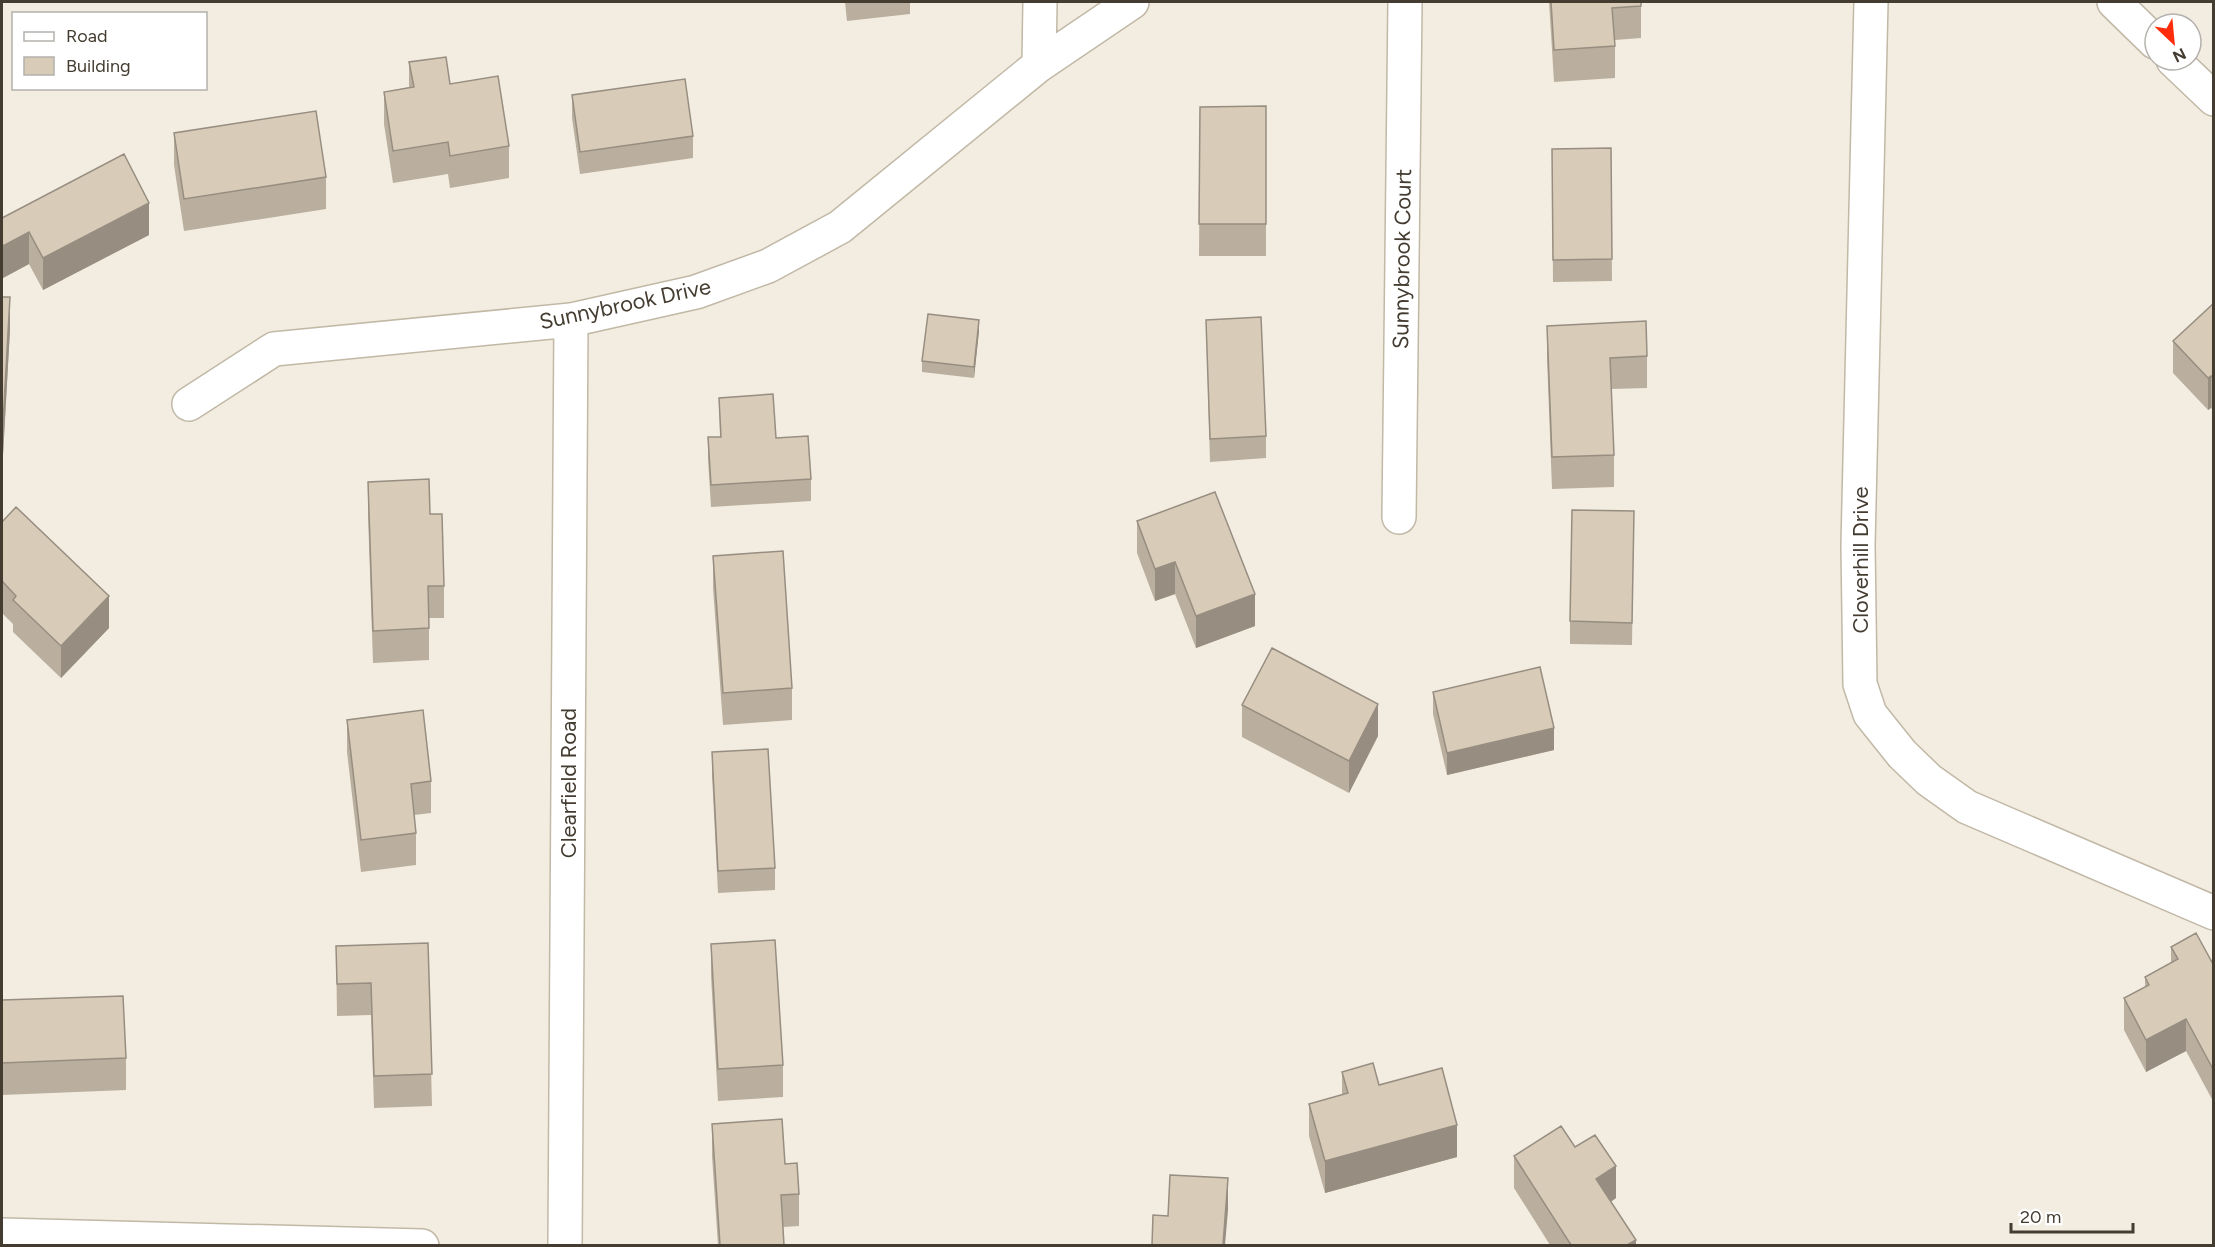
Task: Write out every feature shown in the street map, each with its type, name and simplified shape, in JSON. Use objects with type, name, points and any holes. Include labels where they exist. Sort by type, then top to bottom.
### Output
[{"type":"street","points":[[1039,65],[1040,2]]},
{"type":"street","name":"Sunnybrook Drive","points":[[189,404],[274,348],[571,320],[696,292],[768,266],[840,227],[1039,65],[1131,2]]},
{"type":"street","name":"Sunnybrook Court","points":[[1399,517],[1405,2]]},
{"type":"street","name":"Cloverhill Drive","points":[[1871,2],[1858,545],[1860,684],[1870,714],[1902,754],[1929,780],[1967,807],[2214,913]]},
{"type":"street","points":[[2114,2],[2143,30]]},
{"type":"street","points":[[2186,72],[2214,99]]},
{"type":"street","name":"Clearfield Road","points":[[564,1245],[571,320]]},
{"type":"street","points":[[2,1235],[422,1245]]},
{"type":"building","points":[[1551,2],[1641,2],[1641,6],[1612,8],[1615,46],[1554,50]]},
{"type":"building","points":[[446,57],[450,84],[498,76],[509,146],[450,156],[448,142],[393,151],[384,92],[414,87],[409,62]]},
{"type":"building","points":[[685,79],[693,136],[580,152],[572,95]]},
{"type":"building","points":[[1266,106],[1266,224],[1199,224],[1200,107]]},
{"type":"building","points":[[316,111],[326,177],[184,199],[174,133]]},
{"type":"building","points":[[1611,148],[1612,259],[1553,260],[1552,149]]},
{"type":"building","points":[[124,154],[149,203],[43,258],[29,232],[3,246],[2,218]]},
{"type":"building","points":[[2,297],[10,297],[3,423],[2,423]]},
{"type":"building","points":[[2214,303],[2214,379],[2211,376],[2208,378],[2173,341]]},
{"type":"building","points":[[928,314],[979,320],[974,367],[922,361]]},
{"type":"building","points":[[1261,317],[1266,436],[1210,439],[1206,320]]},
{"type":"building","points":[[1646,321],[1647,356],[1610,358],[1614,455],[1552,457],[1547,326]]},
{"type":"building","points":[[773,394],[776,438],[808,436],[811,479],[711,485],[708,437],[721,437],[719,398]]},
{"type":"building","points":[[429,479],[430,514],[442,514],[444,586],[428,586],[429,628],[373,631],[368,482]]},
{"type":"building","points":[[1215,492],[1255,594],[1196,616],[1175,562],[1155,569],[1137,521]]},
{"type":"building","points":[[16,507],[109,596],[61,646],[13,600],[16,596],[2,581],[2,522]]},
{"type":"building","points":[[1572,510],[1634,511],[1632,623],[1570,621]]},
{"type":"building","points":[[783,551],[792,688],[723,693],[713,556]]},
{"type":"building","points":[[1272,648],[1378,704],[1349,761],[1242,705]]},
{"type":"building","points":[[1540,667],[1554,728],[1447,753],[1433,692]]},
{"type":"building","points":[[423,710],[431,781],[411,784],[416,833],[361,840],[347,720]]},
{"type":"building","points":[[768,749],[775,868],[718,871],[712,752]]},
{"type":"building","points":[[2196,933],[2214,966],[2214,1071],[2186,1019],[2146,1040],[2124,998],[2149,985],[2145,977],[2178,959],[2171,947]]},
{"type":"building","points":[[775,940],[783,1065],[718,1069],[711,944]]},
{"type":"building","points":[[428,943],[432,1074],[374,1076],[371,983],[337,984],[336,946]]},
{"type":"building","points":[[123,996],[126,1058],[2,1063],[2,1000]]},
{"type":"building","points":[[1373,1063],[1379,1085],[1442,1068],[1457,1125],[1325,1161],[1309,1104],[1348,1093],[1342,1072]]},
{"type":"building","points":[[782,1119],[785,1164],[797,1163],[799,1194],[781,1195],[784,1245],[720,1245],[712,1124]]},
{"type":"building","points":[[1561,1126],[1575,1147],[1595,1135],[1616,1166],[1596,1179],[1636,1240],[1627,1245],[1571,1245],[1514,1156]]},
{"type":"building","points":[[1170,1175],[1228,1178],[1223,1245],[1152,1245],[1153,1215],[1168,1216]]}]
